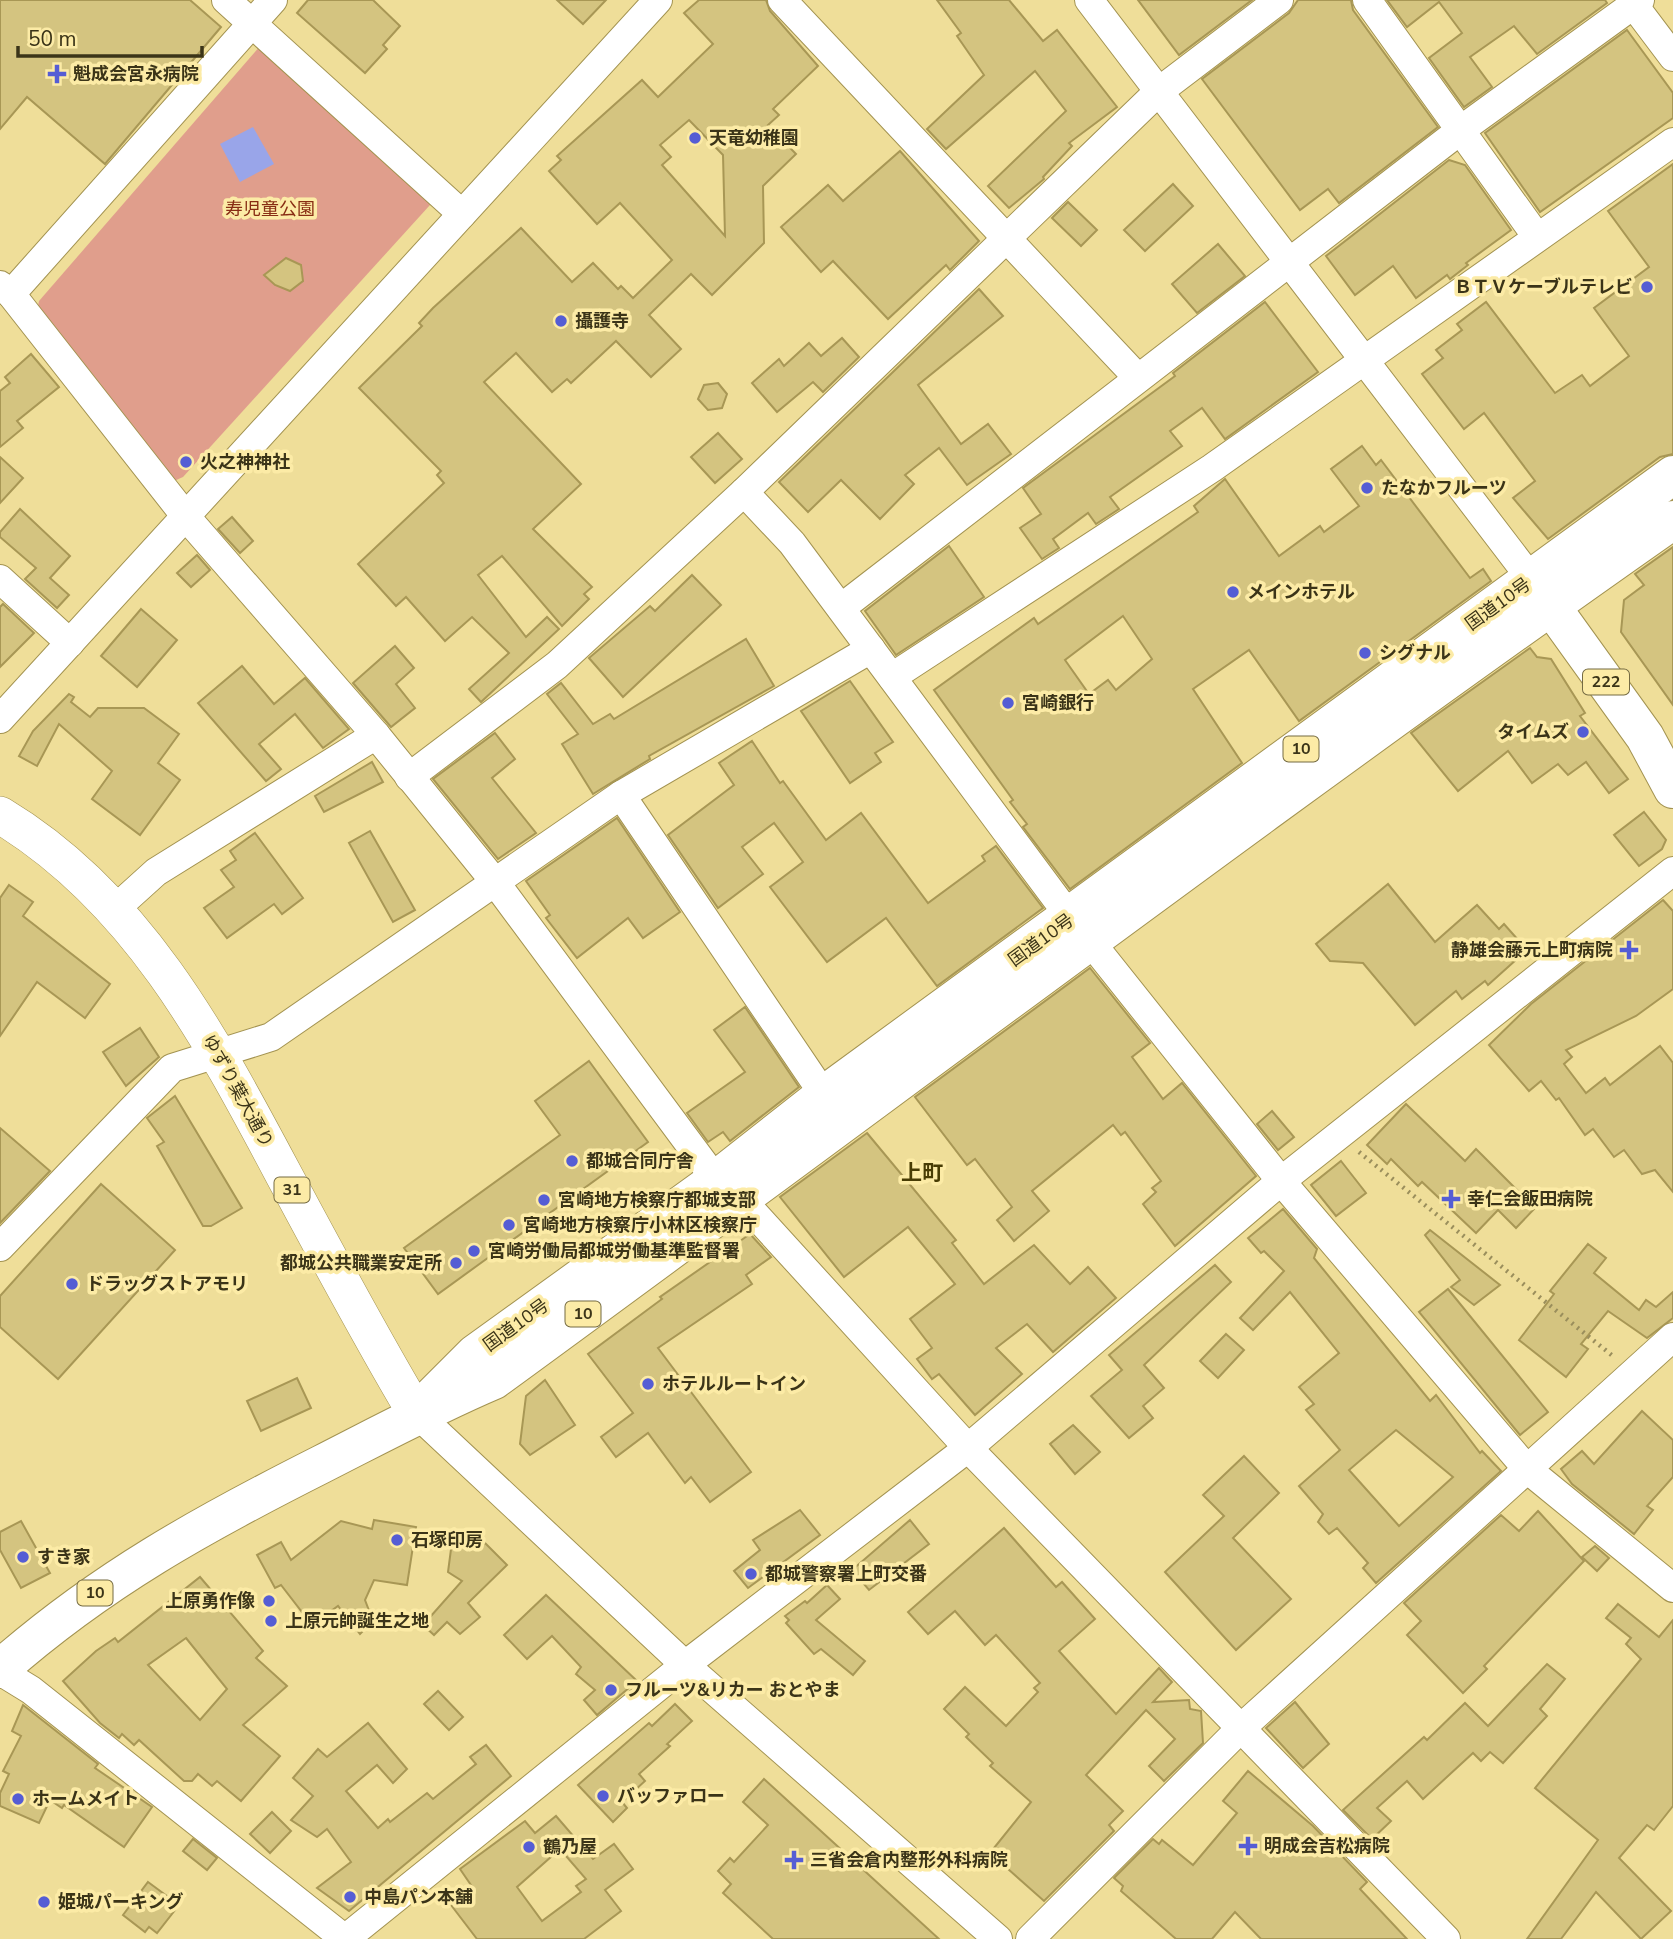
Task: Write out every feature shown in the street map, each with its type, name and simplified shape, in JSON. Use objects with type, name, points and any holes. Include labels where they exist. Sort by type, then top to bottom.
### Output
[{"type":"highway","name":"国道10号","points":[[0,1670],[39,1634],[125,1571],[221,1515],[416,1413],[475,1354],[728,1189],[1541,593],[1673,475]]},
{"type":"highway","name":"国道10号","points":[[1541,593],[1673,520]]},
{"type":"highway","name":"222","points":[[1541,593],[1645,737],[1673,789]]},
{"type":"highway","name":"国道10号","points":[[728,1189],[824,1096],[1081,930]]},
{"type":"main road","name":"ゆずり葉大通り","points":[[0,815],[80,876],[114,910],[166,970],[219,1053],[365,1327],[416,1413]]},
{"type":"street","points":[[226,0],[462,214]]},
{"type":"street","points":[[273,0],[6,289],[187,518],[376,735],[495,882],[728,1189],[968,1448],[1446,1939]]},
{"type":"street","points":[[0,719],[187,518],[658,0]]},
{"type":"street","points":[[782,0],[1138,378]]},
{"type":"street","points":[[1089,0],[1541,593]]},
{"type":"street","points":[[409,777],[557,664],[744,492],[1158,92],[1279,0]]},
{"type":"street","points":[[1367,0],[1537,237]]},
{"type":"street","points":[[841,608],[1462,129],[1635,2],[1673,57]]},
{"type":"street","points":[[892,677],[1212,468],[1673,142]]},
{"type":"street","points":[[744,492],[792,543],[1081,930],[1281,1181],[1527,1469],[1673,1588]]},
{"type":"street","points":[[0,579],[70,643]]},
{"type":"street","points":[[1,1245],[172,1068],[271,1037],[621,795],[871,649]]},
{"type":"street","points":[[114,910],[156,872],[376,735]]},
{"type":"street","points":[[621,795],[824,1096]]},
{"type":"street","points":[[0,1670],[31,1690],[345,1939],[685,1665],[968,1448],[1281,1181],[1673,871]]},
{"type":"street","points":[[1030,1939],[1240,1729],[1673,1337]]},
{"type":"street","points":[[416,1413],[685,1665],[998,1939]]},
{"type":"path","points":[[1339,1136],[1632,1372]]},
{"type":"green space","name":"寿児童公園","points":[[261,45],[429,197],[430,205],[183,477],[174,481],[37,311],[39,301]]},
{"type":"water","points":[[253,127],[274,164],[240,182],[220,144]]},
{"type":"building","points":[[0,0],[190,0],[221,27],[105,164],[27,97],[0,129]]},
{"type":"building","points":[[308,0],[373,0],[400,26],[383,45],[387,49],[365,73],[297,13]]},
{"type":"building","points":[[557,0],[606,0],[583,24]]},
{"type":"building","points":[[699,0],[766,0],[770,11],[818,66],[773,109],[779,115],[768,125],[796,154],[763,186],[764,243],[712,295],[691,274],[649,315],[681,349],[651,377],[616,341],[571,383],[567,379],[552,392],[516,353],[484,382],[581,484],[533,529],[592,587],[584,594],[589,599],[562,626],[502,556],[478,575],[526,637],[547,617],[559,629],[481,702],[469,689],[509,653],[472,617],[445,641],[406,597],[396,606],[358,564],[444,483],[437,475],[441,471],[359,388],[422,326],[419,323],[433,308],[521,228],[572,282],[593,263],[618,289],[621,286],[633,298],[672,260],[620,203],[597,224],[549,171],[561,160],[557,156],[642,80],[658,97],[713,44],[684,13]],"holes":[[[689,120],[723,155],[725,236],[662,165],[671,157],[660,145]]]},
{"type":"building","points":[[937,0],[1009,0],[1043,41],[1057,30],[1117,107],[1069,143],[1072,146],[1044,179],[1009,208],[988,186],[1066,111],[1035,71],[946,149],[927,129],[984,75],[957,36],[961,33]]},
{"type":"building","points":[[1138,0],[1252,0],[1179,55]]},
{"type":"building","points":[[1298,0],[1351,0],[1353,10],[1438,127],[1339,203],[1328,189],[1300,210],[1202,79],[1289,13]]},
{"type":"building","points":[[1387,0],[1605,0],[1607,3],[1537,54],[1514,26],[1470,57],[1492,87],[1464,107],[1429,58],[1462,33],[1439,2],[1407,27]]},
{"type":"building","points":[[1627,30],[1673,93],[1673,118],[1540,212],[1485,133]]},
{"type":"building","points":[[900,151],[979,241],[950,270],[946,265],[888,319],[833,261],[821,272],[781,227],[828,185],[843,201]]},
{"type":"building","points":[[1449,160],[1465,165],[1511,230],[1466,263],[1468,265],[1450,279],[1447,275],[1416,298],[1393,266],[1355,295],[1326,256]]},
{"type":"building","points":[[1673,164],[1673,454],[1660,457],[1548,539],[1513,498],[1535,481],[1484,413],[1464,429],[1422,374],[1443,358],[1436,350],[1462,330],[1457,324],[1486,302],[1555,393],[1582,375],[1590,386],[1629,356],[1594,308],[1649,267],[1608,211]]},
{"type":"building","points":[[1173,184],[1193,206],[1145,251],[1124,230]]},
{"type":"building","points":[[1068,202],[1097,230],[1081,246],[1052,218]]},
{"type":"building","points":[[1218,244],[1245,276],[1197,313],[1172,284]]},
{"type":"building","points":[[286,258],[301,265],[303,281],[290,291],[275,285],[264,275]]},
{"type":"building","points":[[979,289],[1003,316],[918,385],[961,444],[988,424],[1011,454],[967,485],[939,448],[905,475],[914,484],[880,519],[841,480],[808,512],[779,482]]},
{"type":"building","points":[[1265,302],[1318,372],[1225,439],[1202,408],[1170,431],[1182,446],[1110,497],[1119,509],[1096,524],[1088,513],[1053,539],[1059,548],[1042,559],[1020,528],[1041,514],[1023,488],[1175,376],[1173,373]]},
{"type":"building","points":[[842,338],[859,357],[823,392],[813,382],[777,412],[752,383],[779,359],[784,366],[809,343],[821,356]]},
{"type":"building","points":[[31,354],[59,387],[17,421],[23,428],[0,447],[0,391],[10,383],[5,377]]},
{"type":"building","points":[[718,383],[727,394],[722,408],[708,410],[698,399],[704,385]]},
{"type":"building","points":[[718,433],[742,459],[715,483],[691,457]]},
{"type":"building","points":[[1362,446],[1376,465],[1381,460],[1470,578],[1483,569],[1491,581],[1299,721],[1249,650],[1193,689],[1242,763],[1070,889],[1023,827],[1027,824],[1010,802],[1013,800],[934,690],[1034,618],[1038,624],[1198,512],[1194,506],[1225,479],[1279,556],[1320,526],[1324,532],[1359,506],[1331,469]],"holes":[[[1123,616],[1152,659],[1116,690],[1108,680],[1089,694],[1065,660]]]},
{"type":"building","points":[[0,457],[23,478],[0,503]]},
{"type":"building","points":[[20,509],[70,556],[50,578],[69,595],[57,608],[25,579],[36,568],[0,537],[0,532]]},
{"type":"building","points":[[232,517],[253,541],[240,553],[218,529]]},
{"type":"building","points":[[949,546],[984,597],[896,655],[865,611]]},
{"type":"building","points":[[1673,547],[1673,705],[1621,632],[1624,600],[1644,585],[1635,574]]},
{"type":"building","points":[[197,555],[210,570],[191,587],[177,573]]},
{"type":"building","points":[[692,575],[721,605],[623,697],[589,658],[650,606],[655,611]]},
{"type":"building","points":[[3,604],[34,633],[0,667],[0,607]]},
{"type":"building","points":[[141,609],[177,640],[137,687],[101,656]]},
{"type":"building","points":[[746,639],[774,686],[649,756],[650,759],[593,794],[562,744],[578,734],[547,694],[561,683],[593,724],[610,714],[614,719]]},
{"type":"building","points":[[395,646],[414,668],[396,684],[415,708],[391,727],[353,683]]},
{"type":"building","points":[[1530,648],[1537,657],[1551,659],[1585,713],[1580,716],[1628,779],[1609,793],[1586,762],[1568,775],[1558,764],[1532,783],[1508,751],[1458,791],[1411,733]]},
{"type":"building","points":[[242,666],[274,704],[305,678],[349,729],[323,748],[295,714],[259,744],[281,769],[266,781],[198,703]]},
{"type":"building","points":[[850,681],[893,742],[875,753],[881,762],[850,783],[801,711]]},
{"type":"building","points":[[69,694],[74,697],[71,702],[90,717],[98,708],[144,708],[179,734],[158,763],[180,780],[140,835],[92,799],[112,771],[59,724],[37,766],[19,756],[33,731]]},
{"type":"building","points":[[495,733],[515,759],[492,778],[536,833],[498,859],[433,779]]},
{"type":"building","points":[[752,741],[780,783],[783,781],[826,840],[861,813],[928,903],[985,861],[982,856],[996,846],[1043,908],[937,986],[886,918],[827,962],[770,887],[803,862],[774,823],[742,847],[763,874],[718,908],[668,835],[734,785],[719,763]]},
{"type":"building","points":[[372,762],[383,782],[324,812],[315,796]]},
{"type":"building","points":[[1644,812],[1666,840],[1662,849],[1639,866],[1614,835]]},
{"type":"building","points":[[617,818],[680,912],[643,938],[628,918],[577,958],[546,918],[550,915],[526,881]]},
{"type":"building","points":[[370,831],[415,910],[393,922],[349,843]]},
{"type":"building","points":[[255,833],[303,898],[282,914],[274,904],[227,938],[204,908],[234,887],[221,870],[236,860],[230,851]]},
{"type":"building","points":[[1388,884],[1435,942],[1477,905],[1499,929],[1504,924],[1527,950],[1488,985],[1485,981],[1462,999],[1456,991],[1415,1025],[1363,963],[1330,961],[1316,944]]},
{"type":"building","points":[[9,885],[33,902],[23,916],[110,984],[85,1018],[37,982],[0,1036],[0,898]]},
{"type":"building","points":[[1663,900],[1673,911],[1673,989],[1636,1016],[1566,1050],[1572,1057],[1564,1064],[1586,1093],[1605,1078],[1610,1085],[1660,1046],[1673,1063],[1673,1192],[1655,1170],[1642,1174],[1624,1150],[1614,1157],[1593,1129],[1585,1135],[1559,1098],[1556,1100],[1541,1081],[1529,1091],[1489,1045],[1531,1004]]},
{"type":"building","points":[[1090,968],[1150,1043],[1132,1057],[1163,1099],[1182,1083],[1256,1176],[1175,1246],[1143,1204],[1156,1192],[1152,1188],[1161,1181],[1125,1132],[1121,1135],[1113,1125],[1032,1191],[1049,1211],[1014,1241],[997,1220],[1012,1207],[975,1159],[967,1165],[915,1097]]},
{"type":"building","points":[[745,1007],[799,1087],[730,1141],[723,1132],[708,1142],[687,1113],[745,1072],[714,1030]]},
{"type":"building","points":[[140,1028],[159,1057],[126,1086],[103,1052]]},
{"type":"building","name":"都城合同庁舎","points":[[589,1061],[648,1142],[438,1294],[404,1248],[560,1135],[535,1101]]},
{"type":"building","points":[[175,1096],[242,1208],[211,1226],[203,1226],[157,1146],[164,1142],[147,1118]]},
{"type":"building","points":[[1406,1104],[1465,1161],[1476,1149],[1535,1208],[1516,1228],[1498,1210],[1476,1233],[1422,1182],[1418,1186],[1391,1159],[1387,1164],[1367,1145]]},
{"type":"building","points":[[1272,1111],[1294,1137],[1278,1150],[1257,1124]]},
{"type":"building","points":[[0,1128],[50,1171],[0,1223]]},
{"type":"building","points":[[867,1133],[956,1240],[952,1243],[984,1284],[1034,1245],[1070,1284],[1088,1267],[1116,1298],[1053,1352],[1027,1324],[996,1348],[1022,1374],[975,1415],[939,1374],[932,1379],[917,1359],[932,1348],[910,1319],[955,1284],[908,1227],[844,1277],[780,1197]]},
{"type":"building","points":[[1341,1161],[1366,1193],[1336,1216],[1311,1185]]},
{"type":"building","points":[[101,1184],[175,1250],[58,1379],[0,1327],[0,1296]]},
{"type":"building","points":[[1283,1209],[1317,1249],[1314,1258],[1430,1401],[1436,1395],[1480,1453],[1482,1451],[1501,1471],[1376,1583],[1363,1568],[1368,1563],[1337,1528],[1329,1534],[1318,1522],[1323,1514],[1299,1486],[1340,1450],[1306,1410],[1314,1404],[1299,1387],[1339,1353],[1290,1292],[1253,1330],[1240,1318],[1284,1271],[1264,1251],[1261,1253],[1248,1238]],"holes":[[[1396,1430],[1453,1477],[1399,1526],[1349,1470]]]},
{"type":"building","points":[[1430,1230],[1500,1285],[1474,1305],[1451,1287],[1460,1280],[1425,1235]]},
{"type":"building","name":"ホテルルートイン","points":[[750,1234],[771,1257],[746,1275],[752,1284],[658,1348],[751,1472],[710,1502],[691,1477],[685,1483],[648,1433],[616,1457],[601,1437],[633,1413],[588,1354],[662,1299],[660,1297]]},
{"type":"building","points":[[1588,1244],[1606,1258],[1594,1273],[1639,1310],[1646,1300],[1656,1307],[1673,1292],[1673,1318],[1647,1338],[1608,1311],[1581,1344],[1588,1349],[1566,1377],[1519,1340],[1554,1294],[1550,1291]]},
{"type":"building","points":[[1215,1265],[1231,1282],[1144,1365],[1164,1388],[1143,1406],[1153,1418],[1129,1438],[1091,1396],[1122,1370],[1109,1355]]},
{"type":"building","points":[[1448,1289],[1548,1412],[1520,1435],[1419,1312]]},
{"type":"building","points":[[1226,1334],[1244,1350],[1218,1378],[1200,1361]]},
{"type":"building","points":[[297,1378],[311,1408],[261,1431],[247,1401]]},
{"type":"building","points":[[545,1380],[575,1425],[530,1455],[520,1444],[526,1396]]},
{"type":"building","points":[[1642,1411],[1673,1440],[1673,1477],[1647,1506],[1653,1510],[1634,1534],[1572,1484],[1561,1469],[1582,1451],[1594,1464]]},
{"type":"building","points":[[1073,1425],[1100,1452],[1075,1474],[1050,1444]]},
{"type":"building","points":[[1244,1456],[1279,1493],[1233,1538],[1291,1599],[1236,1650],[1165,1572],[1224,1516],[1203,1495]]},
{"type":"building","points":[[800,1510],[820,1535],[748,1588],[734,1571],[760,1550],[753,1540]]},
{"type":"building","points":[[1538,1511],[1584,1561],[1484,1666],[1487,1669],[1463,1693],[1407,1635],[1421,1621],[1404,1603],[1501,1515],[1519,1531]]},
{"type":"building","points":[[374,1520],[416,1527],[407,1585],[374,1580],[365,1600],[373,1621],[360,1634],[338,1606],[312,1625],[281,1585],[275,1588],[257,1555],[281,1542],[291,1560],[341,1521],[372,1529]]},
{"type":"building","points":[[910,1520],[929,1544],[869,1590],[852,1570]]},
{"type":"building","points":[[21,1521],[50,1573],[21,1588],[0,1550],[0,1532]]},
{"type":"building","points":[[1004,1528],[1056,1587],[1062,1582],[1095,1619],[1059,1651],[1116,1714],[1159,1668],[1172,1682],[1153,1702],[1189,1700],[1190,1709],[1201,1711],[1203,1743],[1164,1781],[1149,1766],[1175,1739],[1146,1710],[1086,1775],[1123,1811],[1109,1825],[1114,1831],[1044,1901],[990,1853],[1031,1802],[990,1766],[993,1763],[966,1737],[969,1734],[944,1709],[965,1687],[1006,1726],[1038,1692],[1034,1688],[1040,1683],[996,1635],[985,1645],[955,1611],[928,1634],[908,1612]]},
{"type":"building","points":[[453,1534],[480,1538],[507,1565],[468,1603],[480,1617],[460,1634],[447,1622],[434,1635],[423,1625],[462,1581],[448,1572]]},
{"type":"building","points":[[1595,1546],[1609,1558],[1597,1571],[1582,1557]]},
{"type":"building","points":[[200,1577],[263,1651],[256,1658],[287,1686],[243,1725],[280,1756],[241,1801],[217,1781],[212,1786],[198,1774],[192,1781],[184,1781],[139,1740],[134,1745],[122,1734],[119,1738],[100,1723],[63,1681],[96,1651],[115,1638],[118,1642]],"holes":[[[186,1638],[227,1689],[200,1720],[148,1665]]]},
{"type":"building","points":[[827,1585],[840,1599],[816,1620],[865,1661],[853,1675],[821,1649],[814,1654],[786,1623],[789,1620],[785,1616],[805,1601],[807,1603]]},
{"type":"building","points":[[546,1595],[637,1681],[597,1715],[584,1700],[595,1690],[576,1674],[581,1667],[552,1636],[527,1659],[504,1635]]},
{"type":"building","points":[[1618,1604],[1659,1637],[1673,1620],[1673,1806],[1654,1830],[1647,1825],[1619,1858],[1671,1911],[1641,1939],[1596,1892],[1561,1939],[1527,1939],[1598,1840],[1535,1788],[1641,1659],[1626,1644],[1631,1638],[1606,1618]]},
{"type":"building","points":[[1547,1664],[1565,1679],[1540,1709],[1547,1716],[1503,1763],[1490,1752],[1481,1761],[1473,1753],[1423,1799],[1407,1781],[1377,1808],[1391,1821],[1372,1839],[1343,1810],[1424,1737],[1427,1740],[1465,1703],[1488,1726]]},
{"type":"building","points":[[438,1691],[463,1717],[449,1730],[424,1704]]},
{"type":"building","points":[[1295,1702],[1329,1744],[1303,1768],[1266,1728]]},
{"type":"building","points":[[675,1704],[692,1721],[667,1744],[670,1746],[639,1774],[645,1781],[622,1802],[627,1808],[613,1822],[578,1785],[649,1723],[652,1726]]},
{"type":"building","points":[[23,1705],[98,1764],[95,1768],[152,1807],[124,1847],[64,1805],[62,1808],[50,1800],[39,1823],[0,1806],[0,1793],[9,1774],[3,1771],[21,1736],[12,1731]]},
{"type":"building","points":[[368,1723],[407,1769],[393,1783],[377,1765],[346,1791],[378,1828],[427,1793],[433,1799],[476,1764],[470,1757],[486,1745],[511,1776],[349,1911],[317,1888],[351,1862],[327,1829],[317,1837],[291,1820],[313,1796],[293,1778],[318,1749],[327,1757]]},
{"type":"building","points":[[1248,1771],[1313,1826],[1367,1882],[1360,1889],[1407,1939],[1261,1939],[1235,1912],[1212,1939],[1176,1939],[1121,1891],[1123,1886],[1114,1878],[1153,1839],[1159,1844],[1162,1840],[1193,1865],[1237,1813],[1223,1801]]},
{"type":"building","name":"三省会倉内整形外科病院","points":[[764,1779],[939,1939],[773,1939],[723,1893],[731,1884],[718,1871],[730,1858],[734,1862],[768,1825],[743,1802]]},
{"type":"building","points":[[272,1812],[291,1831],[270,1853],[250,1834]]},
{"type":"building","points":[[556,1816],[593,1859],[614,1844],[633,1869],[605,1890],[621,1911],[584,1939],[477,1939],[451,1905],[473,1888],[460,1869],[525,1821],[535,1833]],"holes":[[[560,1849],[586,1879],[576,1886],[581,1892],[542,1921],[517,1887]]]},
{"type":"building","points":[[193,1839],[217,1858],[207,1870],[183,1851]]},
{"type":"building","points":[[148,1882],[179,1905],[157,1933],[149,1927],[145,1932],[123,1915]]},
{"type":"place","name":"魁成会宮永病院","points":[[57,74]]},
{"type":"place","name":"天竜幼稚園","points":[[695,138]]},
{"type":"place","name":"ＢＴＶケーブルテレビ","points":[[1647,287]]},
{"type":"place","name":"攝護寺","points":[[561,321]]},
{"type":"place","name":"火之神神社","points":[[186,462]]},
{"type":"place","name":"たなかフルーツ","points":[[1367,488]]},
{"type":"place","name":"メインホテル","points":[[1233,592]]},
{"type":"place","name":"シグナル","points":[[1365,653]]},
{"type":"place","name":"宮崎銀行","points":[[1008,703]]},
{"type":"place","name":"タイムズ","points":[[1583,732]]},
{"type":"place","name":"静雄会藤元上町病院","points":[[1629,950]]},
{"type":"place","name":"都城合同庁舎","points":[[572,1161]]},
{"type":"place","name":"幸仁会飯田病院","points":[[1451,1199]]},
{"type":"place","name":"宮崎地方検察庁都城支部","points":[[544,1200]]},
{"type":"place","name":"宮崎地方検察庁小林区検察庁","points":[[509,1225]]},
{"type":"place","name":"宮崎労働局都城労働基準監督署","points":[[474,1251]]},
{"type":"place","name":"都城公共職業安定所","points":[[456,1263]]},
{"type":"place","name":"ドラッグストアモリ","points":[[72,1284]]},
{"type":"place","name":"ホテルルートイン","points":[[648,1384]]},
{"type":"place","name":"石塚印房","points":[[397,1540]]},
{"type":"place","name":"すき家","points":[[23,1557]]},
{"type":"place","name":"都城警察署上町交番","points":[[751,1574]]},
{"type":"place","name":"上原勇作像","points":[[269,1601]]},
{"type":"place","name":"上原元帥誕生之地","points":[[271,1621]]},
{"type":"place","name":"フルーツ&リカー おとやま","points":[[611,1690]]},
{"type":"place","name":"バッファロー","points":[[603,1796]]},
{"type":"place","name":"ホームメイト","points":[[18,1799]]},
{"type":"place","name":"明成会吉松病院","points":[[1248,1846]]},
{"type":"place","name":"鶴乃屋","points":[[529,1847]]},
{"type":"place","name":"三省会倉内整形外科病院","points":[[794,1860]]},
{"type":"place","name":"中島パン本舗","points":[[350,1897]]},
{"type":"place","name":"姫城パーキング","points":[[44,1902]]},
{"type":"district","name":"上町","points":[[922,1173]]}]
